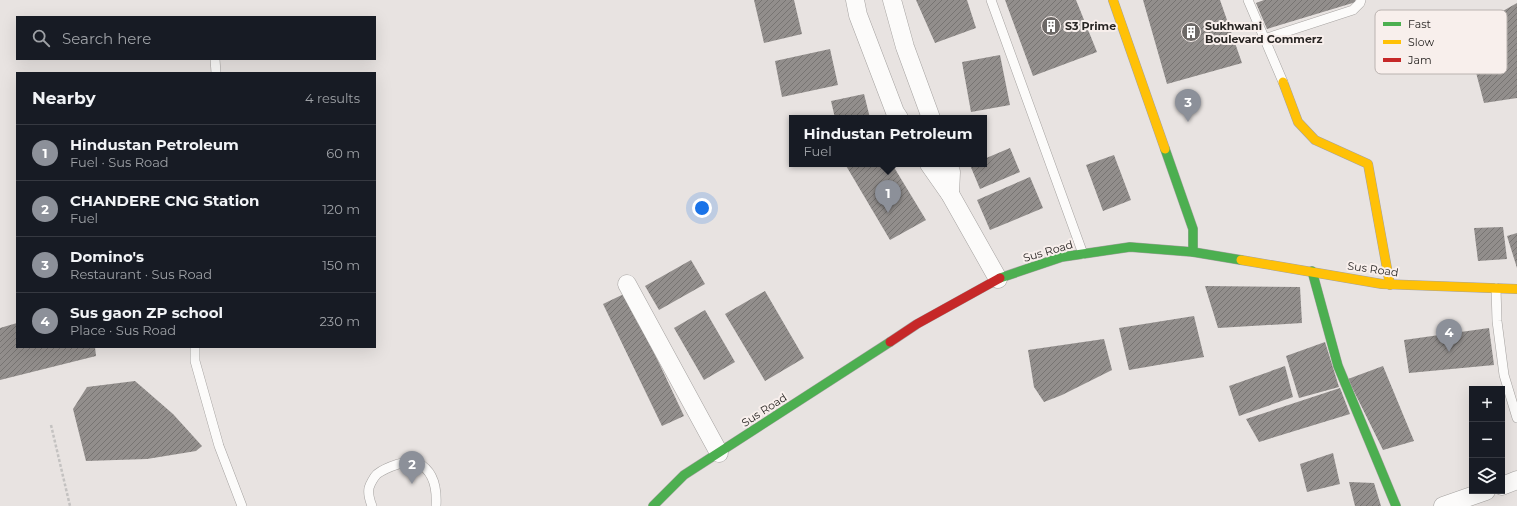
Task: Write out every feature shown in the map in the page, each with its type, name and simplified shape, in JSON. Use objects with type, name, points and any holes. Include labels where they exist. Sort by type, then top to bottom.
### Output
[{"type":"main road","points":[[1113,0],[1193,229],[1193,252]]},
{"type":"main road","points":[[1283,82],[1298,122],[1315,140],[1368,164],[1390,285]]},
{"type":"main road","name":"Sus Road","points":[[653,506],[684,475],[917,324],[998,279],[1062,257],[1130,247],[1193,252],[1390,285],[1517,289]]},
{"type":"main road","points":[[1312,271],[1338,366],[1396,506]]},
{"type":"street","points":[[855,0],[858,15],[897,115]]},
{"type":"street","points":[[892,0],[905,47],[930,115]]},
{"type":"street","points":[[931,167],[950,194],[998,279]]},
{"type":"street","points":[[949,167],[951,172],[950,194]]},
{"type":"street","points":[[627,284],[719,453]]},
{"type":"street","points":[[1505,485],[1517,480]]},
{"type":"street","points":[[1443,506],[1477,494]]},
{"type":"lane","points":[[991,0],[1083,254]]},
{"type":"lane","points":[[1248,0],[1283,82]]},
{"type":"lane","points":[[1264,39],[1353,10],[1360,4],[1361,0]]},
{"type":"lane","points":[[215,60],[216,72]]},
{"type":"lane","points":[[1496,288],[1497,322],[1504,375],[1517,418]]},
{"type":"lane","points":[[195,348],[195,361],[217,440],[242,506]]},
{"type":"lane","points":[[372,506],[369,487],[376,475],[386,469],[405,462],[417,462],[431,474],[437,494],[436,506]]},
{"type":"path","points":[[51,425],[70,506]]},
{"type":"building","points":[[754,0],[794,0],[802,34],[764,43]]},
{"type":"building","points":[[916,0],[967,0],[976,28],[935,43]]},
{"type":"building","name":"S3 Prime","points":[[1005,0],[1076,0],[1097,52],[1033,76]]},
{"type":"building","name":"Sukhwani Boulevard Commerz","points":[[1143,0],[1220,0],[1242,63],[1167,84]]},
{"type":"building","points":[[1264,0],[1355,0],[1356,2],[1267,29],[1256,3]]},
{"type":"building","points":[[1517,3],[1517,98],[1484,103],[1476,74],[1507,74],[1507,10],[1505,10]]},
{"type":"building","points":[[830,49],[838,85],[782,97],[775,61]]},
{"type":"building","points":[[1000,55],[1010,105],[971,112],[962,62]]},
{"type":"building","points":[[864,94],[869,115],[834,115],[831,101]]},
{"type":"building","points":[[1010,148],[1020,172],[980,189],[971,167],[987,167],[987,158]]},
{"type":"building","points":[[1114,155],[1131,200],[1103,211],[1086,165]]},
{"type":"building","points":[[847,167],[894,167],[926,220],[890,240]]},
{"type":"building","points":[[1030,177],[1043,208],[990,230],[977,200]]},
{"type":"building","points":[[1503,227],[1507,259],[1478,261],[1474,228]]},
{"type":"building","points":[[1517,233],[1517,268],[1507,236]]},
{"type":"building","points":[[691,260],[705,284],[659,310],[645,286]]},
{"type":"building","points":[[1205,286],[1300,287],[1302,323],[1218,328]]},
{"type":"building","points":[[765,291],[804,358],[765,381],[725,314]]},
{"type":"building","points":[[626,293],[684,416],[662,426],[603,304]]},
{"type":"building","points":[[705,310],[735,362],[704,380],[674,328]]},
{"type":"building","points":[[1194,316],[1204,357],[1129,370],[1119,328]]},
{"type":"building","points":[[16,323],[16,348],[95,348],[96,356],[0,380],[0,328]]},
{"type":"building","points":[[1489,328],[1494,365],[1409,373],[1404,340]]},
{"type":"building","points":[[1104,339],[1112,370],[1062,395],[1044,402],[1034,387],[1028,350]]},
{"type":"building","points":[[1325,342],[1339,387],[1299,398],[1286,356]]},
{"type":"building","points":[[1285,366],[1293,397],[1239,416],[1229,386]]},
{"type":"building","points":[[1383,366],[1414,441],[1383,450],[1348,379]]},
{"type":"building","points":[[135,381],[173,414],[202,446],[196,451],[147,459],[86,461],[73,409],[87,387]]},
{"type":"building","points":[[1340,388],[1350,414],[1259,442],[1246,419]]},
{"type":"building","points":[[1333,453],[1340,484],[1307,492],[1300,464]]},
{"type":"building","points":[[1349,482],[1374,483],[1381,506],[1355,506]]},
{"type":"traffic: fast","points":[[1165,149],[1193,229],[1193,252]]},
{"type":"traffic: fast","points":[[1000,278],[1062,257],[1130,247],[1193,252],[1241,260]]},
{"type":"traffic: fast","points":[[1312,271],[1338,366],[1396,506]]},
{"type":"traffic: fast","points":[[653,506],[684,475],[890,342]]},
{"type":"traffic: slow","points":[[1113,0],[1165,149]]},
{"type":"traffic: slow","points":[[1283,82],[1298,122],[1315,140],[1368,164],[1390,285]]},
{"type":"traffic: slow","points":[[1241,260],[1382,284],[1517,289]]},
{"type":"traffic: jam","points":[[890,342],[917,324],[1000,278]]},
{"type":"place","name":"S3 Prime","points":[[1051,26]]},
{"type":"place","name":"Sukhwani Boulevard Commerz","points":[[1191,32]]},
{"type":"place","name":"Domino's","points":[[1188,122]]},
{"type":"place","name":"Hindustan Petroleum","points":[[888,213]]},
{"type":"place","name":"Sus gaon ZP school","points":[[1449,352]]},
{"type":"place","name":"CHANDERE CNG Station","points":[[412,484]]}]
